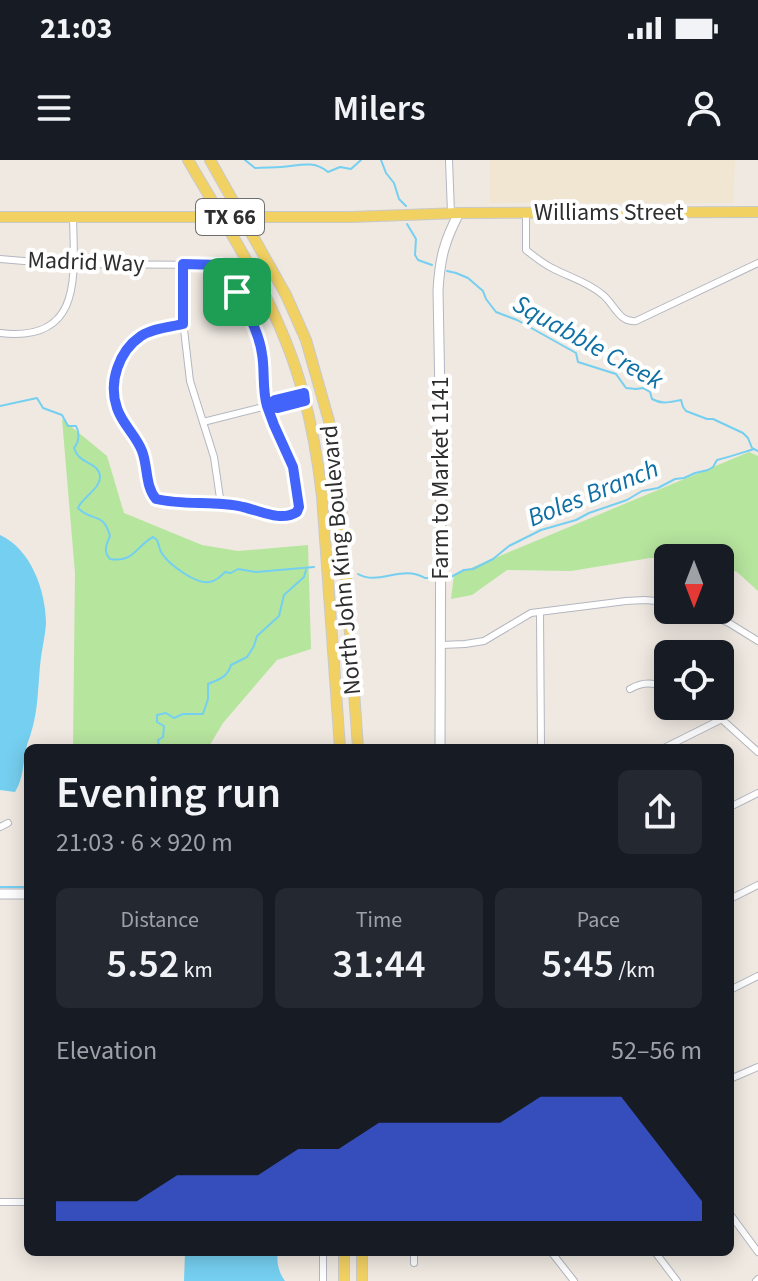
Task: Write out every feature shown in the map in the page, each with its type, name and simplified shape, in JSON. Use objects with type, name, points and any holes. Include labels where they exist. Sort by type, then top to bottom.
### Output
[{"type":"main road","name":"North John King Boulevard","points":[[188,160],[270,307],[291,355],[304,397],[322,496],[340,744]]},
{"type":"main road","name":"North John King Boulevard","points":[[210,160],[286,295],[306,340],[321,393],[336,454],[358,744]]},
{"type":"main road","name":"Williams Street","points":[[455,213],[758,212]]},
{"type":"main road","name":"TX 66","points":[[0,217],[351,217],[455,213]]},
{"type":"main road","points":[[304,397],[321,393]]},
{"type":"main road","points":[[332,622],[349,621]]},
{"type":"main road","points":[[344,1256],[344,1281]]},
{"type":"main road","points":[[362,1256],[362,1281]]},
{"type":"street","points":[[449,160],[455,213]]},
{"type":"street","name":"Farm to Market 1141","points":[[440,744],[438,290],[445,240],[455,213]]},
{"type":"street","points":[[526,213],[526,250],[552,268],[596,289],[613,304],[625,321],[636,321],[758,263]]},
{"type":"street","points":[[0,333],[30,332],[45,326],[59,316],[71,297],[73,217]]},
{"type":"street","name":"Madrid Way","points":[[0,259],[74,264],[220,265],[256,333],[262,353],[267,406]]},
{"type":"street","points":[[183,264],[183,324],[191,390],[214,457],[221,505]]},
{"type":"street","points":[[183,324],[142,335],[121,358],[114,377],[113,394],[117,408],[142,451],[153,496],[165,501],[241,506],[275,516],[296,514],[299,507],[293,467],[267,406]]},
{"type":"street","points":[[203,422],[267,406],[275,400],[304,397]]},
{"type":"street","points":[[441,645],[484,641],[531,613],[626,601],[654,601]]},
{"type":"street","points":[[540,613],[541,744]]},
{"type":"street","points":[[731,624],[758,641]]},
{"type":"street","points":[[630,689],[640,684],[654,684]]},
{"type":"street","points":[[672,744],[720,720]]},
{"type":"street","points":[[723,720],[758,752]]},
{"type":"street","points":[[734,805],[758,793]]},
{"type":"street","points":[[0,827],[8,823]]},
{"type":"street","points":[[734,897],[758,885]]},
{"type":"street","points":[[0,894],[24,894]]},
{"type":"street","points":[[734,988],[758,976]]},
{"type":"street","points":[[734,1077],[758,1067]]},
{"type":"street","points":[[0,1202],[24,1202]]},
{"type":"street","points":[[734,1219],[758,1252]]},
{"type":"street","points":[[323,1256],[323,1281]]},
{"type":"street","points":[[414,1256],[414,1263]]},
{"type":"street","points":[[554,1256],[574,1281]]},
{"type":"street","points":[[658,1256],[677,1281]]},
{"type":"shaded area","points":[[490,160],[735,160],[733,203],[490,203]]},
{"type":"green space","points":[[62,419],[107,456],[124,513],[202,545],[238,551],[308,545],[311,649],[277,660],[223,723],[210,744],[73,744],[75,573]]},
{"type":"green space","points":[[749,452],[758,456],[758,591],[734,571],[734,544],[654,544],[654,558],[571,571],[507,570],[472,595],[451,599],[454,575]]},
{"type":"water","points":[[0,535],[20,550],[35,572],[43,598],[45,629],[35,716],[27,744],[24,744],[22,775],[15,792],[0,790]]},
{"type":"water","points":[[185,1256],[278,1256],[278,1267],[285,1281],[184,1281]]},
{"type":"waterway","points":[[245,160],[255,168],[310,164],[328,172],[340,167],[351,169],[361,160]]},
{"type":"waterway","name":"Squabble Creek","points":[[381,160],[399,199],[406,206]]},
{"type":"waterway","name":"Squabble Creek","points":[[407,224],[416,239],[415,255],[418,260],[432,265]]},
{"type":"waterway","name":"Squabble Creek","points":[[447,271],[468,278],[483,291],[496,312],[517,320],[576,353],[578,362],[616,374],[626,388],[643,388],[656,401],[681,400],[686,411],[743,433],[752,448],[758,451]]},
{"type":"waterway","name":"Boles Branch","points":[[0,406],[37,398],[43,408],[62,415],[68,426],[76,426],[76,453],[96,468],[100,476],[98,485],[78,508],[104,523],[110,536],[106,545],[110,559],[130,556],[153,537],[169,562],[203,582],[214,581],[225,572],[238,569],[256,572],[314,567]]},
{"type":"waterway","name":"Boles Branch","points":[[449,578],[493,559],[509,546],[541,530],[576,520],[675,479],[708,470],[717,460],[754,449]]},
{"type":"waterway","points":[[159,744],[164,726],[157,722],[157,715],[166,713],[174,718],[183,714],[203,714],[208,699],[208,684],[222,678],[231,665],[247,657],[257,636],[279,616],[284,595],[304,577],[306,570]]},
{"type":"waterway","name":"Boles Branch","points":[[358,574],[374,578],[408,573],[435,578]]},
{"type":"waterway","points":[[0,887],[24,887]]},
{"type":"route","points":[[237,292],[220,265],[183,264],[183,324],[142,335],[121,358],[114,377],[113,394],[121,418],[142,451],[151,492],[156,499],[241,506],[275,516],[293,515],[299,507],[293,467],[267,406],[278,408],[305,401],[304,393],[275,400],[267,406],[262,353],[237,292]]}]
